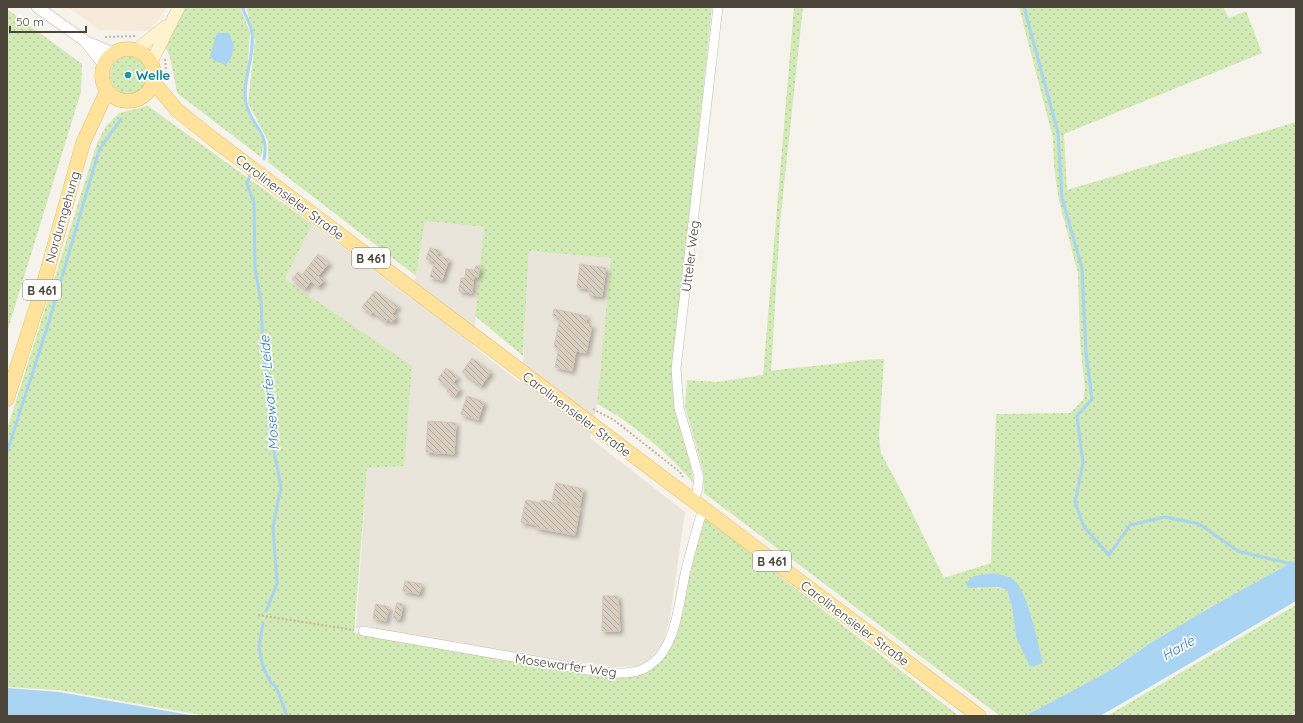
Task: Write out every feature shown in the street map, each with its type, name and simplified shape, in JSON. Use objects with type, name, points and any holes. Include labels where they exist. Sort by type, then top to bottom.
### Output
[{"type":"main road","points":[[152,61],[136,50],[120,50],[113,53],[104,65],[102,78],[113,96],[131,102],[144,96],[154,83],[155,76],[152,61],[170,22],[179,7]]},
{"type":"main road","points":[[136,50],[170,22]]},
{"type":"main road","name":"Carolinensieler Straße","points":[[154,83],[177,110],[219,144],[978,716]]},
{"type":"main road","name":"Nordumgehung","points":[[7,398],[42,290],[83,143],[90,128],[113,96]]},
{"type":"main road","name":"Carolinensieler Straße","points":[[144,96],[177,110]]},
{"type":"street","points":[[38,7],[84,41],[104,65]]},
{"type":"street","name":"Utteler Weg","points":[[692,501],[697,492],[698,477],[679,408],[676,369],[718,7]]},
{"type":"street","points":[[84,41],[113,53]]},
{"type":"street","name":"Mosewarfer Weg","points":[[363,632],[600,672],[633,672],[646,668],[661,654],[668,643],[676,621],[685,574],[700,518],[706,511]]},
{"type":"path","points":[[100,36],[137,36],[148,41]]},
{"type":"path","points":[[258,615],[363,632]]},
{"type":"shaded area","points":[[68,7],[167,7],[150,31],[99,30]]},
{"type":"shaded area","points":[[425,221],[484,227],[473,346],[522,384],[529,251],[611,258],[597,404],[590,438],[685,512],[670,617],[663,643],[650,659],[640,666],[616,667],[568,661],[356,628],[367,468],[285,279],[312,224],[412,299]]},
{"type":"green space","points":[[186,7],[242,7],[241,10],[250,32],[245,105],[264,142],[261,157],[177,93],[170,57],[164,44]]},
{"type":"green space","points":[[246,7],[712,7],[673,369],[694,484],[674,462],[650,440],[610,411],[597,404],[611,258],[529,251],[523,356],[475,316],[484,227],[425,221],[416,276],[268,162],[268,141],[248,103],[255,40]]},
{"type":"green space","points":[[794,7],[803,7],[780,223],[771,371],[861,360],[884,359],[879,436],[881,453],[944,578],[991,563],[996,414],[1070,413],[1083,400],[1085,389],[1080,341],[1078,273],[1059,201],[1054,167],[1053,138],[1019,7],[1223,7],[1229,18],[1246,11],[1262,53],[1064,134],[1067,190],[1296,122],[1296,560],[1211,607],[1152,642],[1113,669],[1025,716],[1000,716],[704,493],[703,470],[685,407],[687,380],[717,382],[763,375]],"holes":[[[994,573],[1014,580],[1035,635],[1043,663],[1022,649],[1016,637],[1012,607],[1007,590],[992,587],[977,589],[974,576]]]},
{"type":"green space","points":[[7,9],[82,64],[81,92],[7,332]]},
{"type":"green space","points":[[125,56],[133,56],[143,61],[147,68],[147,82],[143,89],[133,94],[125,94],[115,89],[113,86],[110,79],[110,71],[115,61],[118,59]]},
{"type":"green space","points":[[148,106],[312,224],[285,279],[412,366],[404,466],[367,468],[354,633],[597,675],[648,671],[671,645],[704,517],[959,716],[207,716],[59,690],[7,687],[7,430],[97,143],[106,126],[119,113]]},
{"type":"green space","points":[[1296,605],[1296,716],[1107,716]]},
{"type":"water","points":[[217,33],[229,33],[234,46],[231,58],[226,65],[215,61],[210,56]]},
{"type":"water","name":"Harle","points":[[1296,560],[1296,601],[1100,716],[1025,716],[1113,669],[1152,642],[1211,607]]},
{"type":"water","points":[[994,573],[1014,580],[1024,595],[1032,619],[1043,663],[1031,667],[1029,665],[1016,637],[1012,607],[1007,590],[998,587],[968,588],[966,583],[974,576]]},
{"type":"water","points":[[7,688],[59,692],[196,716],[7,716]]},
{"type":"building","points":[[430,248],[439,250],[437,256],[449,259],[442,280],[430,277],[435,262],[426,259]]},
{"type":"building","points":[[318,254],[329,263],[318,276],[324,280],[318,287],[311,281],[305,289],[292,279],[298,272],[302,275]]},
{"type":"building","points":[[580,264],[606,268],[602,296],[589,295],[590,289],[577,287]]},
{"type":"building","points":[[476,266],[480,266],[478,277],[474,276],[472,293],[459,291],[461,278],[465,278],[466,269],[475,270]]},
{"type":"building","points":[[375,291],[398,306],[392,314],[397,317],[392,322],[388,319],[386,322],[373,312],[371,314],[362,307]]},
{"type":"building","points":[[554,309],[587,316],[586,324],[592,325],[586,353],[576,351],[572,371],[555,367],[559,348],[554,347],[560,317],[553,316]]},
{"type":"building","points":[[472,358],[491,372],[481,386],[462,372]]},
{"type":"building","points":[[446,368],[458,377],[453,383],[460,389],[455,396],[447,391],[449,388],[438,379]]},
{"type":"building","points":[[467,396],[484,402],[478,420],[461,414]]},
{"type":"building","points":[[428,421],[456,423],[454,454],[426,452]]},
{"type":"building","points":[[556,483],[583,489],[580,506],[552,500]]},
{"type":"building","points":[[526,500],[541,503],[542,500],[580,508],[575,535],[536,528],[537,525],[521,522]]},
{"type":"building","points":[[405,581],[422,584],[419,594],[403,591]]},
{"type":"building","points":[[603,596],[618,596],[620,631],[602,631]]},
{"type":"building","points":[[397,603],[403,604],[400,619],[393,618]]},
{"type":"building","points":[[376,604],[389,607],[386,621],[373,618]]},
{"type":"waterway","name":"Mosewarfer Leide","points":[[244,7],[243,9],[250,24],[252,42],[245,94],[246,103],[248,111],[262,135],[265,150],[264,159]]},
{"type":"waterway","points":[[1024,7],[1058,133],[1062,198],[1082,268],[1086,353],[1092,399],[1077,416],[1083,463],[1075,502],[1084,527],[1109,555],[1130,525],[1165,517],[1199,524],[1238,551],[1296,565]]},
{"type":"waterway","points":[[7,452],[48,325],[99,150],[121,119]]},
{"type":"waterway","name":"Mosewarfer Leide","points":[[250,175],[247,184],[254,203],[255,268],[261,301],[263,349],[271,407],[270,431],[281,487],[273,527],[277,584],[266,611]]},
{"type":"waterway","name":"Mosewarfer Leide","points":[[263,623],[259,647],[263,667],[271,683],[276,687],[287,716]]},
{"type":"place","name":"Welle","points":[[128,75]]}]
